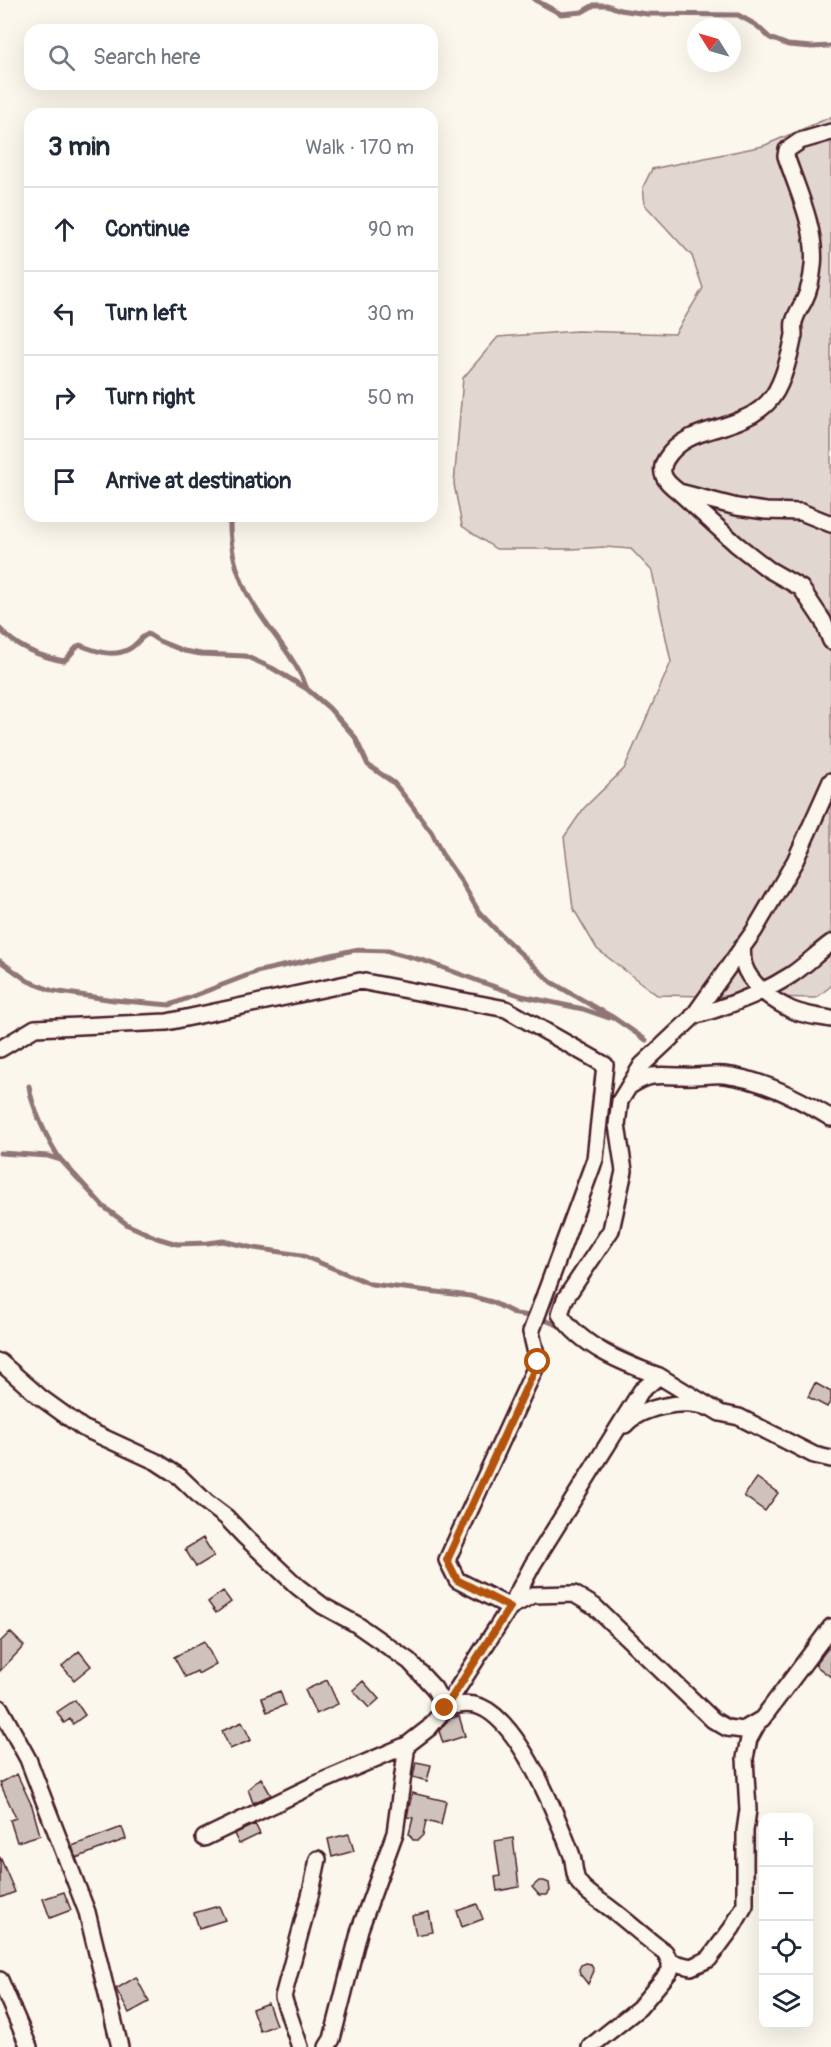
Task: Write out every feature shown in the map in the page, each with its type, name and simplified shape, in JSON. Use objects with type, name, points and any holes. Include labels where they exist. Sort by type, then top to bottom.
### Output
[{"type":"street","points":[[831,132],[800,141],[787,150],[786,156],[814,244],[813,267],[804,300],[794,322],[790,352],[774,395],[752,415],[736,423],[689,436],[673,449],[664,462],[662,471],[666,482],[736,544],[768,568],[801,588],[823,621],[831,641]]},
{"type":"street","points":[[679,492],[737,507],[801,512],[831,524]]},
{"type":"street","points":[[720,1413],[659,1376],[633,1367],[579,1337],[560,1314],[565,1299],[611,1230],[624,1171],[617,1125],[620,1101],[642,1065],[693,1016],[754,931],[795,861],[831,781]]},
{"type":"street","points":[[693,1016],[730,1006],[764,991],[793,974],[831,943]]},
{"type":"street","points":[[742,947],[743,963],[749,978],[764,991],[786,1007],[804,1014],[831,1019]]},
{"type":"street","points":[[0,1049],[35,1028],[167,1022],[360,981],[506,1009],[605,1065],[596,1159],[531,1332],[538,1362],[447,1560],[457,1580],[510,1607]]},
{"type":"street","points":[[627,1088],[644,1077],[654,1075],[737,1077],[774,1089],[831,1118]]},
{"type":"street","points":[[0,1362],[40,1397],[83,1428],[157,1462],[180,1477],[206,1502],[226,1517],[298,1587],[323,1606],[356,1624],[409,1661],[434,1688],[445,1708]]},
{"type":"street","points":[[204,1838],[315,1784],[407,1745],[429,1728],[445,1708],[510,1607],[533,1564],[641,1391],[659,1376]]},
{"type":"street","points":[[614,1435],[635,1415],[656,1408],[703,1405],[720,1413],[739,1417],[814,1455],[831,1459]]},
{"type":"street","points":[[510,1607],[533,1595],[574,1594],[594,1606],[713,1720],[727,1728],[743,1730],[759,1721]]},
{"type":"street","points":[[670,1962],[691,1967],[709,1959],[732,1928],[745,1905],[745,1831],[748,1810],[745,1758],[749,1740],[759,1721],[831,1627]]},
{"type":"street","points":[[445,1708],[466,1703],[479,1706],[493,1713],[503,1722],[532,1767],[556,1816],[573,1858],[577,1881],[589,1894],[612,1909],[665,1952],[670,1962],[670,1971],[639,2008],[590,2047]]},
{"type":"street","points":[[0,1708],[28,1759],[87,1912],[120,2047]]},
{"type":"street","points":[[327,2047],[332,2039],[360,1929],[395,1833],[407,1745]]},
{"type":"street","points":[[300,2047],[283,1997],[318,1859]]},
{"type":"street","points":[[0,1980],[29,2047]]},
{"type":"shaded area","points":[[831,117],[831,986],[816,998],[657,995],[597,949],[573,908],[564,837],[584,808],[624,769],[671,662],[652,571],[631,549],[605,547],[496,549],[462,526],[454,484],[463,378],[498,337],[577,331],[675,334],[703,288],[692,256],[645,205],[643,187],[652,169],[763,146]]},
{"type":"building","points":[[815,1383],[831,1392],[831,1400],[827,1407],[808,1397]]},
{"type":"building","points":[[757,1478],[778,1493],[765,1511],[744,1496]]},
{"type":"building","points":[[203,1538],[214,1556],[196,1567],[185,1549]]},
{"type":"building","points":[[223,1591],[231,1602],[216,1613],[208,1602]]},
{"type":"building","points":[[10,1632],[24,1646],[0,1671],[0,1642]]},
{"type":"building","points":[[204,1641],[216,1664],[198,1674],[197,1671],[185,1677],[174,1657]]},
{"type":"building","points":[[828,1648],[831,1650],[831,1677],[815,1665]]},
{"type":"building","points":[[79,1651],[91,1666],[74,1680],[62,1666]]},
{"type":"building","points":[[327,1680],[338,1704],[316,1714],[305,1690]]},
{"type":"building","points":[[363,1681],[379,1699],[369,1708],[353,1690]]},
{"type":"building","points":[[280,1691],[285,1705],[267,1712],[262,1698]]},
{"type":"building","points":[[75,1700],[85,1715],[73,1724],[70,1719],[64,1723],[57,1712]]},
{"type":"building","points":[[459,1716],[465,1736],[443,1743],[439,1731],[449,1719]]},
{"type":"building","points":[[242,1722],[251,1740],[230,1749],[222,1731]]},
{"type":"building","points":[[416,1762],[431,1765],[427,1781],[413,1777]]},
{"type":"building","points":[[17,1774],[32,1806],[40,1835],[17,1842],[10,1820],[16,1818],[0,1783]]},
{"type":"building","points":[[261,1778],[271,1795],[253,1803],[248,1789]]},
{"type":"building","points":[[412,1793],[446,1801],[441,1825],[426,1821],[423,1835],[418,1840],[413,1840],[409,1834],[413,1818],[407,1817]]},
{"type":"building","points":[[255,1824],[260,1834],[239,1844],[234,1834]]},
{"type":"building","points":[[122,1827],[126,1839],[76,1858],[72,1846]]},
{"type":"building","points":[[349,1834],[354,1851],[332,1857],[328,1839]]},
{"type":"building","points":[[513,1838],[519,1887],[497,1891],[495,1877],[500,1876],[495,1841]]},
{"type":"building","points":[[0,1857],[15,1892],[0,1898]]},
{"type":"building","points":[[539,1881],[549,1883],[550,1891],[547,1895],[539,1895],[532,1887]]},
{"type":"building","points":[[64,1892],[71,1910],[50,1918],[43,1899]]},
{"type":"building","points":[[477,1904],[483,1919],[462,1927],[457,1911]]},
{"type":"building","points":[[219,1906],[225,1920],[199,1928],[194,1913]]},
{"type":"building","points":[[429,1912],[433,1932],[416,1935],[412,1916]]},
{"type":"building","points":[[586,1963],[591,1964],[594,1971],[588,1984],[579,1969]]},
{"type":"building","points":[[136,1977],[149,2002],[129,2013],[116,1989]]},
{"type":"building","points":[[268,2003],[276,2025],[260,2031],[252,2009]]},
{"type":"waterway","points":[[535,0],[561,14],[582,12],[594,5],[607,5],[620,10],[647,14],[738,15],[756,25],[770,38],[788,45],[831,46]]},
{"type":"waterway","points":[[230,522],[232,546],[243,584],[254,605],[295,664],[307,689]]},
{"type":"waterway","points":[[0,629],[29,650],[64,661],[80,645],[98,651],[117,653],[132,647],[148,634],[184,651],[245,656],[272,668],[307,689],[329,708],[355,737],[368,765],[394,783],[410,803],[432,833],[442,854],[479,912],[498,932],[551,982],[614,1018],[646,1040]]},
{"type":"waterway","points":[[0,961],[28,981],[53,991],[170,1005],[256,972],[354,950],[388,951],[425,961],[522,996],[583,1009],[609,1018]]},
{"type":"waterway","points":[[29,1086],[41,1124],[61,1160]]},
{"type":"waterway","points":[[0,1153],[48,1156],[61,1160],[104,1207],[128,1225],[157,1238],[177,1244],[223,1241],[301,1255],[371,1284],[470,1296],[492,1302],[516,1314],[537,1317],[565,1328]]},
{"type":"waterway","points":[[591,1337],[643,1362]]},
{"type":"route","points":[[445,1708],[510,1607],[457,1580],[447,1560],[538,1362]]}]
